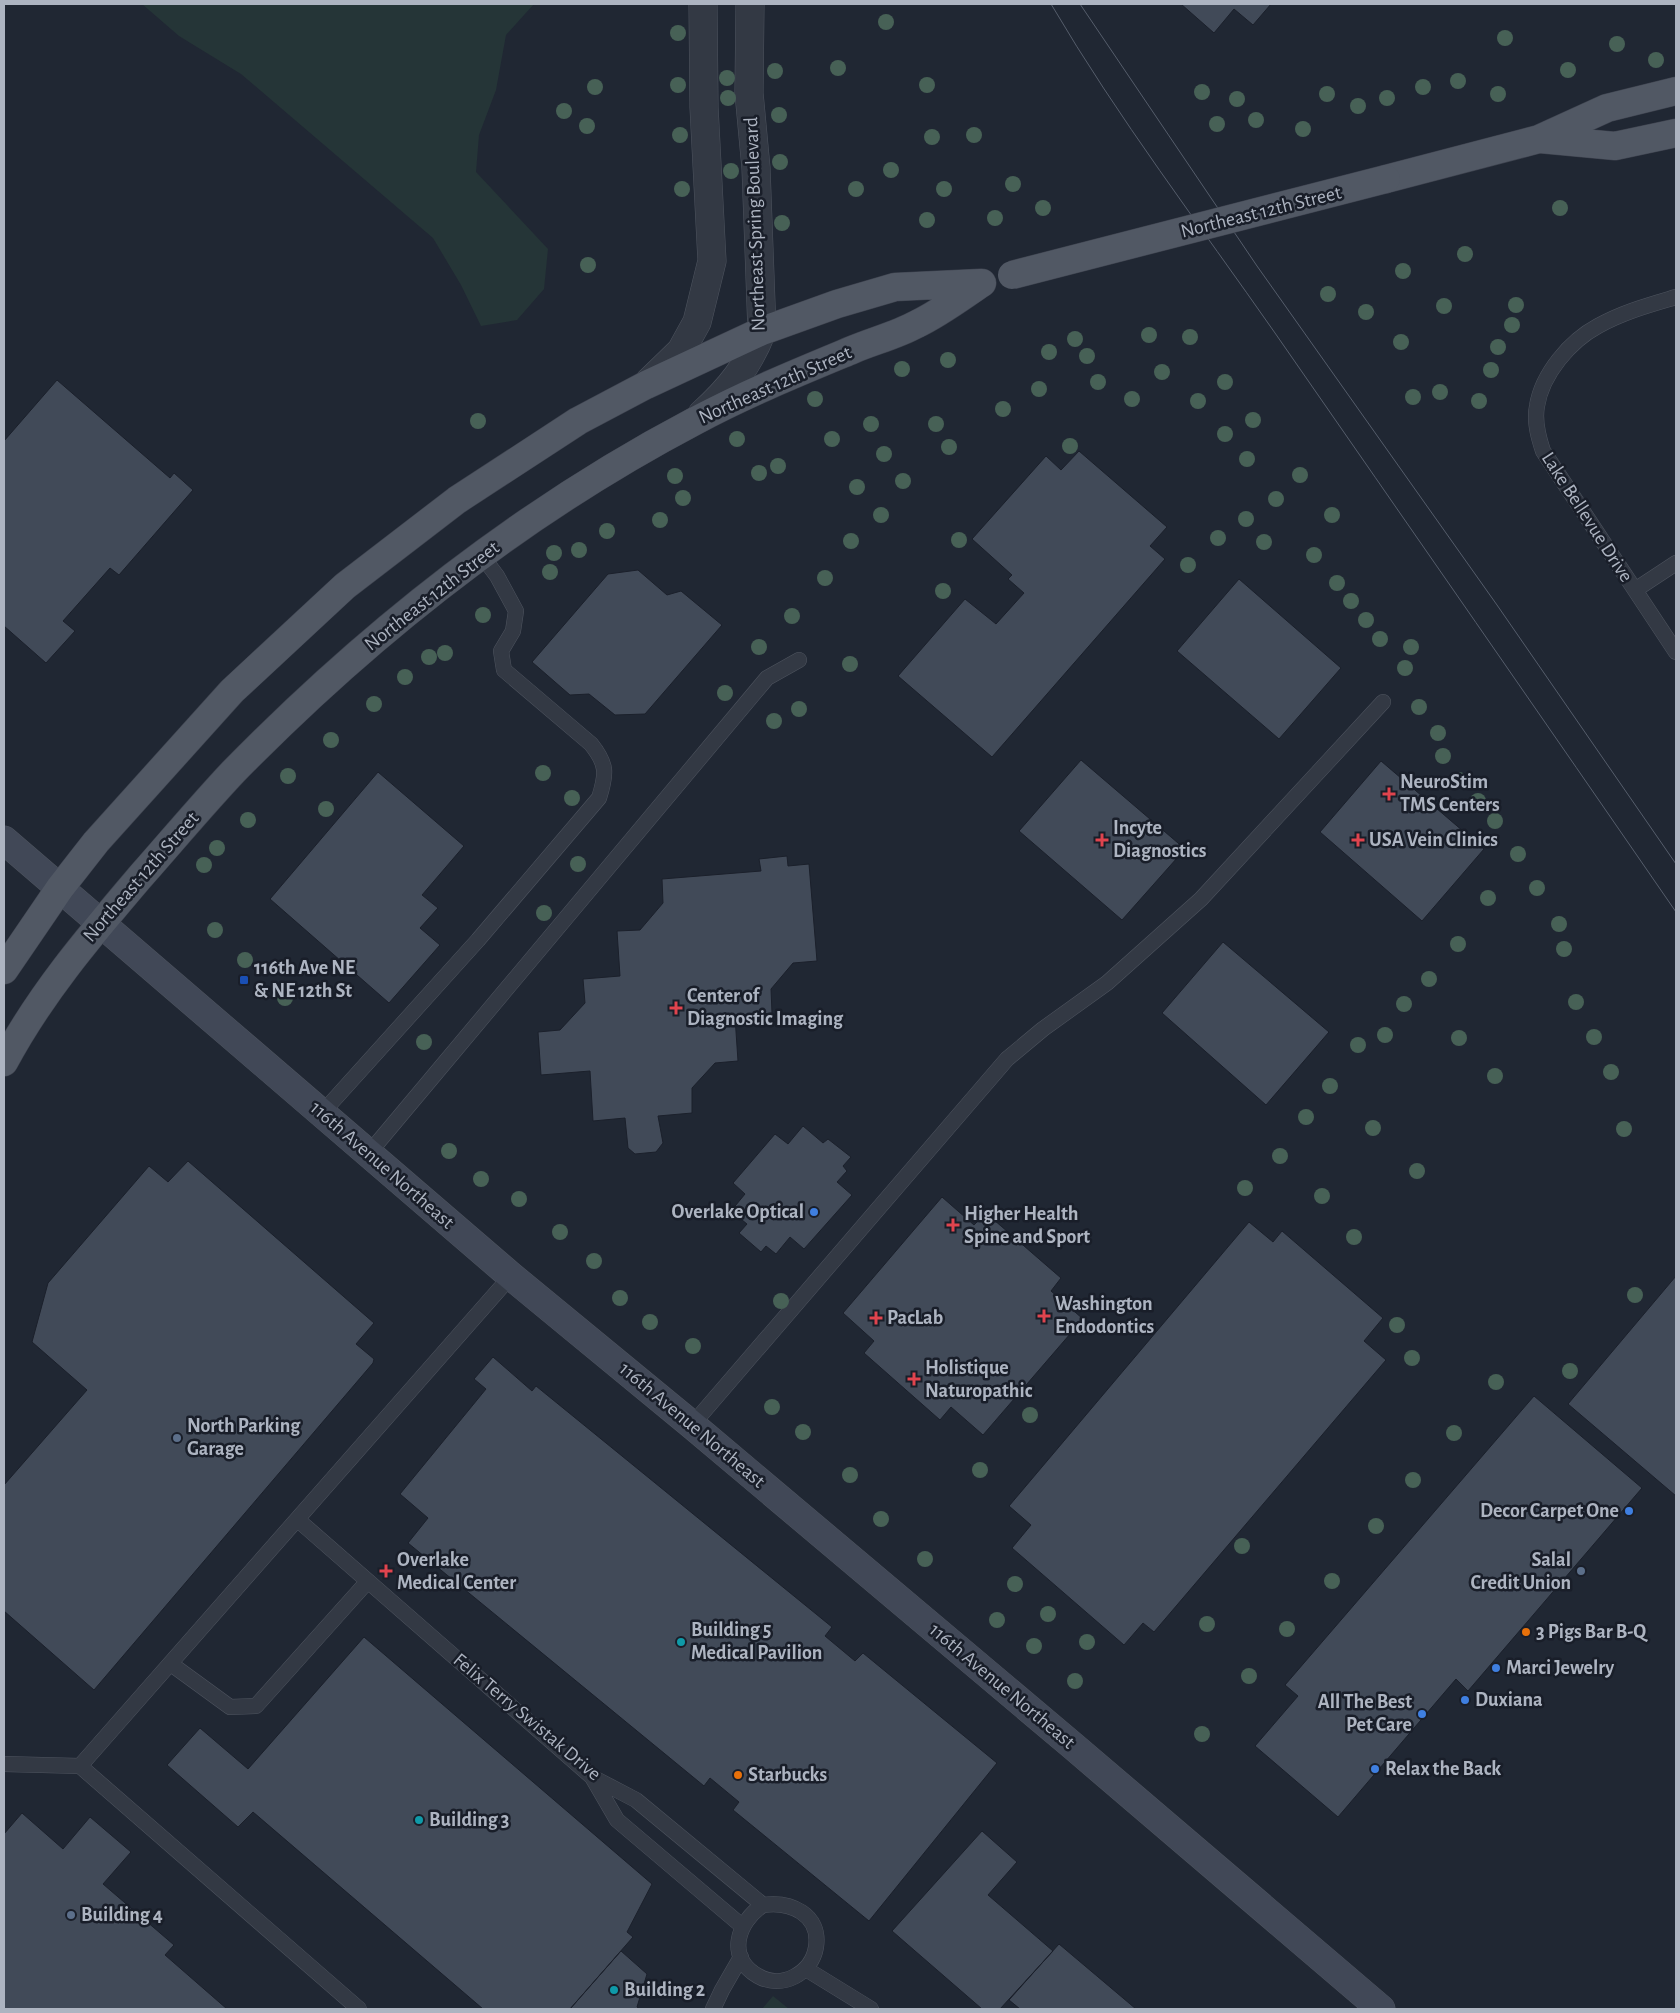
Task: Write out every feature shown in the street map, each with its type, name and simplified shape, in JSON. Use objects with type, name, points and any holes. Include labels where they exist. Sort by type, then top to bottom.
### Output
[{"type":"main road","name":"Northeast 12th Street","points":[[4,970],[60,888],[115,819],[232,690],[345,586],[388,550],[510,463],[578,421],[646,385],[762,331],[895,287],[982,283],[1539,139],[1607,108],[1676,91]]},
{"type":"main road","name":"Northeast 12th Street","points":[[1539,139],[1614,146],[1676,133]]},
{"type":"main road","name":"Northeast 12th Street","points":[[4,1062],[26,1020],[56,978],[101,923],[226,780],[303,704],[364,649],[482,556],[556,504],[640,451],[695,420],[800,372],[917,324],[982,283]]},
{"type":"main road","name":"116th Avenue Northeast","points":[[4,840],[511,1276],[692,1425],[1199,1852],[1381,2009]]},
{"type":"street","points":[[646,385],[681,351],[698,322],[712,261],[704,107],[703,4]]},
{"type":"street","name":"Northeast Spring Boulevard","points":[[695,420],[720,398],[739,376],[754,352],[762,331],[756,168],[749,93],[750,4]]},
{"type":"lane","name":"Lake Bellevue Drive","points":[[1676,297],[1632,310],[1596,327],[1570,349],[1548,375],[1537,406],[1537,432],[1542,451],[1676,652]]},
{"type":"lane","points":[[322,1113],[478,940],[599,798],[606,777],[602,758],[591,744],[504,670],[501,651],[513,630],[516,612],[496,576],[482,556]]},
{"type":"lane","points":[[1635,590],[1676,563]]},
{"type":"lane","points":[[369,1153],[767,678],[799,660]]},
{"type":"lane","points":[[692,1425],[1007,1059],[1043,1029],[1107,983],[1201,899],[1383,702]]},
{"type":"lane","points":[[80,1766],[511,1276]]},
{"type":"lane","name":"Felix Terry Swistak Drive","points":[[298,1520],[592,1777],[636,1800],[763,1905]]},
{"type":"lane","points":[[171,1664],[230,1707],[256,1706],[368,1580]]},
{"type":"lane","points":[[4,1764],[80,1766],[360,2009]]},
{"type":"lane","points":[[592,1777],[617,1820],[742,1926]]},
{"type":"lane","points":[[777,1903],[790,1905],[801,1911],[810,1920],[815,1932],[816,1945],[813,1958],[806,1969],[795,1976],[783,1980],[770,1981],[758,1976],[748,1968],[741,1957],[738,1945],[742,1926],[754,1911],[763,1905],[777,1903]]},
{"type":"lane","points":[[714,2009],[722,1990],[741,1957]]},
{"type":"lane","points":[[806,1969],[871,2009]]},
{"type":"shaded area","points":[[142,4],[534,4],[506,35],[496,90],[479,135],[476,172],[548,249],[544,289],[517,320],[481,326],[461,285],[433,238],[241,74],[179,36]]},
{"type":"shaded area","points":[[773,1996],[789,2009],[762,2009]]},
{"type":"building","points":[[1181,4],[1271,4],[1253,25],[1234,9],[1214,33]]},
{"type":"building","points":[[57,380],[170,478],[174,473],[193,490],[119,575],[110,568],[63,621],[75,631],[46,663],[4,626],[4,441]]},
{"type":"building","points":[[1079,451],[1167,527],[1150,546],[1165,559],[992,757],[898,676],[965,599],[996,624],[1024,593],[1008,579],[1012,575],[972,539],[1046,456],[1061,470]]},
{"type":"building","points":[[638,570],[667,595],[681,591],[722,625],[645,714],[615,715],[589,694],[570,695],[532,662],[608,574]]},
{"type":"building","points":[[1239,579],[1341,668],[1279,739],[1177,651]]},
{"type":"building","name":"Incyte Diagnostics","points":[[1081,760],[1185,849],[1122,920],[1019,831]]},
{"type":"building","points":[[1381,761],[1484,849],[1422,921],[1320,832]]},
{"type":"building","points":[[378,772],[464,846],[422,895],[438,908],[420,928],[440,945],[389,1003],[270,899]]},
{"type":"building","name":"Center of Diagnostic Imaging","points":[[787,856],[788,866],[809,864],[817,961],[793,963],[771,989],[772,1013],[735,1017],[738,1061],[715,1063],[692,1088],[692,1113],[658,1116],[663,1143],[656,1152],[635,1154],[628,1148],[625,1118],[593,1121],[590,1071],[541,1075],[538,1032],[560,1030],[585,1003],[583,979],[620,976],[617,931],[640,930],[663,903],[662,879],[761,871],[759,859]]},
{"type":"building","points":[[1223,942],[1329,1032],[1266,1105],[1162,1013]]},
{"type":"building","points":[[803,1126],[823,1143],[828,1139],[851,1157],[843,1166],[847,1171],[837,1182],[852,1195],[804,1249],[790,1237],[776,1254],[766,1246],[761,1252],[739,1233],[747,1224],[731,1211],[745,1194],[733,1183],[775,1134],[788,1144]]},
{"type":"building","name":"North Parking Garage","points":[[188,1161],[374,1323],[356,1344],[374,1359],[373,1363],[94,1690],[4,1611],[4,1485],[87,1390],[32,1342],[48,1283],[149,1166],[168,1182]]},
{"type":"building","points":[[942,1197],[974,1225],[986,1213],[1061,1278],[1051,1291],[1083,1319],[983,1435],[951,1407],[940,1420],[864,1353],[874,1341],[843,1313]]},
{"type":"building","points":[[1249,1222],[1273,1242],[1282,1231],[1383,1318],[1364,1341],[1386,1360],[1154,1632],[1143,1623],[1124,1645],[1012,1548],[1031,1525],[1009,1506]]},
{"type":"building","points":[[1676,1276],[1676,1496],[1568,1404]]},
{"type":"building","name":"Building 5 Medical Pavilion","points":[[493,1357],[532,1391],[536,1386],[832,1627],[825,1636],[855,1661],[863,1653],[997,1763],[869,1921],[733,1810],[739,1802],[710,1778],[704,1786],[408,1543],[428,1518],[400,1494],[486,1389],[474,1379]]},
{"type":"building","points":[[1534,1396],[1642,1488],[1468,1691],[1456,1679],[1338,1817],[1255,1746],[1298,1696],[1285,1685]]},
{"type":"building","name":"Building 3","points":[[364,1637],[652,1884],[627,1932],[633,1937],[570,2009],[483,2009],[253,1812],[238,1827],[167,1765],[200,1728],[248,1769]]},
{"type":"building","name":"Building 4","points":[[22,1813],[63,1849],[90,1817],[131,1852],[103,1884],[174,1945],[165,1955],[227,2009],[4,2009],[4,1834]]},
{"type":"building","points":[[982,1831],[1017,1862],[988,1895],[1053,1951],[1000,2009],[982,2009],[892,1931]]},
{"type":"building","points":[[1059,1944],[1136,2009],[1020,2009],[1009,2000]]},
{"type":"building","name":"Building 2","points":[[621,1951],[647,1974],[637,2007],[640,2009],[570,2009]]},
{"type":"tram line","points":[[1051,4],[1131,129],[1275,333],[1676,912]]},
{"type":"tram line","points":[[1080,4],[1257,266],[1497,605],[1676,864]]},
{"type":"place","name":"NeuroStim TMS Centers","points":[[1389,794]]},
{"type":"place","name":"Incyte Diagnostics","points":[[1102,840]]},
{"type":"place","name":"USA Vein Clinics","points":[[1358,840]]},
{"type":"place","name":"116th Ave NE & NE 12th St","points":[[244,980]]},
{"type":"place","name":"Center of Diagnostic Imaging","points":[[676,1008]]},
{"type":"place","name":"Overlake Optical","points":[[814,1212]]},
{"type":"place","name":"Higher Health Spine and Sport","points":[[953,1225]]},
{"type":"place","name":"Washington Endodontics","points":[[1044,1316]]},
{"type":"place","name":"PacLab","points":[[876,1318]]},
{"type":"place","name":"Holistique Naturopathic","points":[[914,1379]]},
{"type":"place","name":"North Parking Garage","points":[[177,1438]]},
{"type":"place","name":"Decor Carpet One","points":[[1629,1511]]},
{"type":"place","name":"Overlake Medical Center","points":[[386,1571]]},
{"type":"place","name":"Salal Credit Union","points":[[1581,1571]]},
{"type":"place","name":"3 Pigs Bar B-Q","points":[[1526,1632]]},
{"type":"place","name":"Building 5 Medical Pavilion","points":[[681,1642]]},
{"type":"place","name":"Marci Jewelry","points":[[1496,1668]]},
{"type":"place","name":"Duxiana","points":[[1465,1700]]},
{"type":"place","name":"All The Best Pet Care","points":[[1422,1714]]},
{"type":"place","name":"Relax the Back","points":[[1375,1769]]},
{"type":"place","name":"Starbucks","points":[[738,1775]]},
{"type":"place","name":"Building 3","points":[[419,1820]]},
{"type":"place","name":"Building 4","points":[[71,1915]]},
{"type":"place","name":"Building 2","points":[[614,1990]]}]
